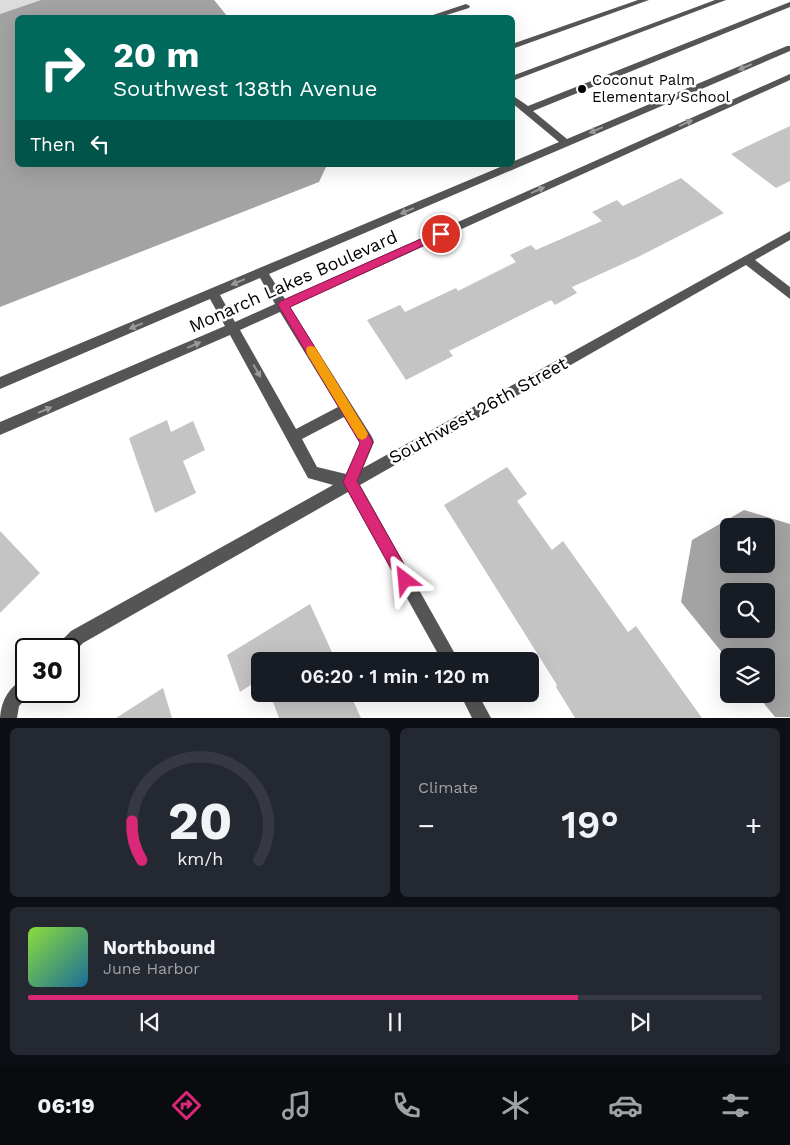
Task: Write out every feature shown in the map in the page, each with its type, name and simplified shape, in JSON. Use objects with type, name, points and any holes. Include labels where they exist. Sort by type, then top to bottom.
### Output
[{"type":"street","points":[[515,46],[645,0]]},
{"type":"street","points":[[515,78],[722,0]]},
{"type":"street","points":[[527,110],[790,4]]},
{"type":"street","points":[[438,15],[466,6]]},
{"type":"street","name":"Monarch Lakes Boulevard","points":[[515,165],[790,48]]},
{"type":"street","name":"Monarch Lakes Boulevard","points":[[0,429],[234,328],[790,76]]},
{"type":"street","points":[[515,100],[566,143]]},
{"type":"street","name":"Monarch Lakes Boulevard","points":[[0,383],[509,167]]},
{"type":"street","name":"Southwest 26th Street","points":[[76,638],[790,235]]},
{"type":"street","points":[[748,260],[790,294]]},
{"type":"street","points":[[262,272],[367,442],[350,482]]},
{"type":"street","points":[[213,293],[314,473],[350,482],[446,652]]},
{"type":"street","points":[[293,437],[347,409]]},
{"type":"street","points":[[473,702],[482,718]]},
{"type":"shaded area","points":[[0,0],[41,0],[0,14]]},
{"type":"shaded area","points":[[41,0],[214,0],[226,15],[15,15],[15,167],[326,167],[319,182],[0,307],[0,14]]},
{"type":"shaded area","points":[[744,510],[770,518],[730,518]]},
{"type":"shaded area","points":[[775,519],[790,524],[790,717],[775,717],[763,703],[775,703],[775,648],[720,648],[720,650],[681,602],[692,540],[720,524],[720,573],[775,573]]},
{"type":"building","points":[[790,126],[790,181],[776,188],[731,154]]},
{"type":"building","points":[[681,178],[724,213],[640,256],[572,287],[577,293],[555,305],[551,300],[449,351],[453,356],[406,380],[367,320],[400,305],[405,312],[456,288],[458,291],[516,262],[510,255],[531,245],[536,250],[602,221],[592,212],[617,200],[623,206]]},
{"type":"building","points":[[167,420],[171,432],[193,421],[205,450],[183,461],[196,493],[155,513],[129,438]]},
{"type":"building","points":[[507,467],[527,494],[517,501],[552,550],[563,541],[628,632],[636,626],[702,718],[575,718],[539,656],[539,652],[536,652],[444,505]]},
{"type":"building","points":[[0,531],[40,573],[0,613]]},
{"type":"building","points":[[310,604],[332,652],[251,652],[251,685],[240,692],[227,655]]},
{"type":"building","points":[[163,688],[172,718],[116,718]]},
{"type":"building","points":[[273,702],[354,702],[361,718],[279,718]]},
{"type":"slow traffic","points":[[311,351],[362,434]]},
{"type":"place","name":"Coconut Palm Elementary School","points":[[582,89]]},
{"type":"route","points":[[405,580],[350,482],[367,442],[283,305],[441,234]]}]
